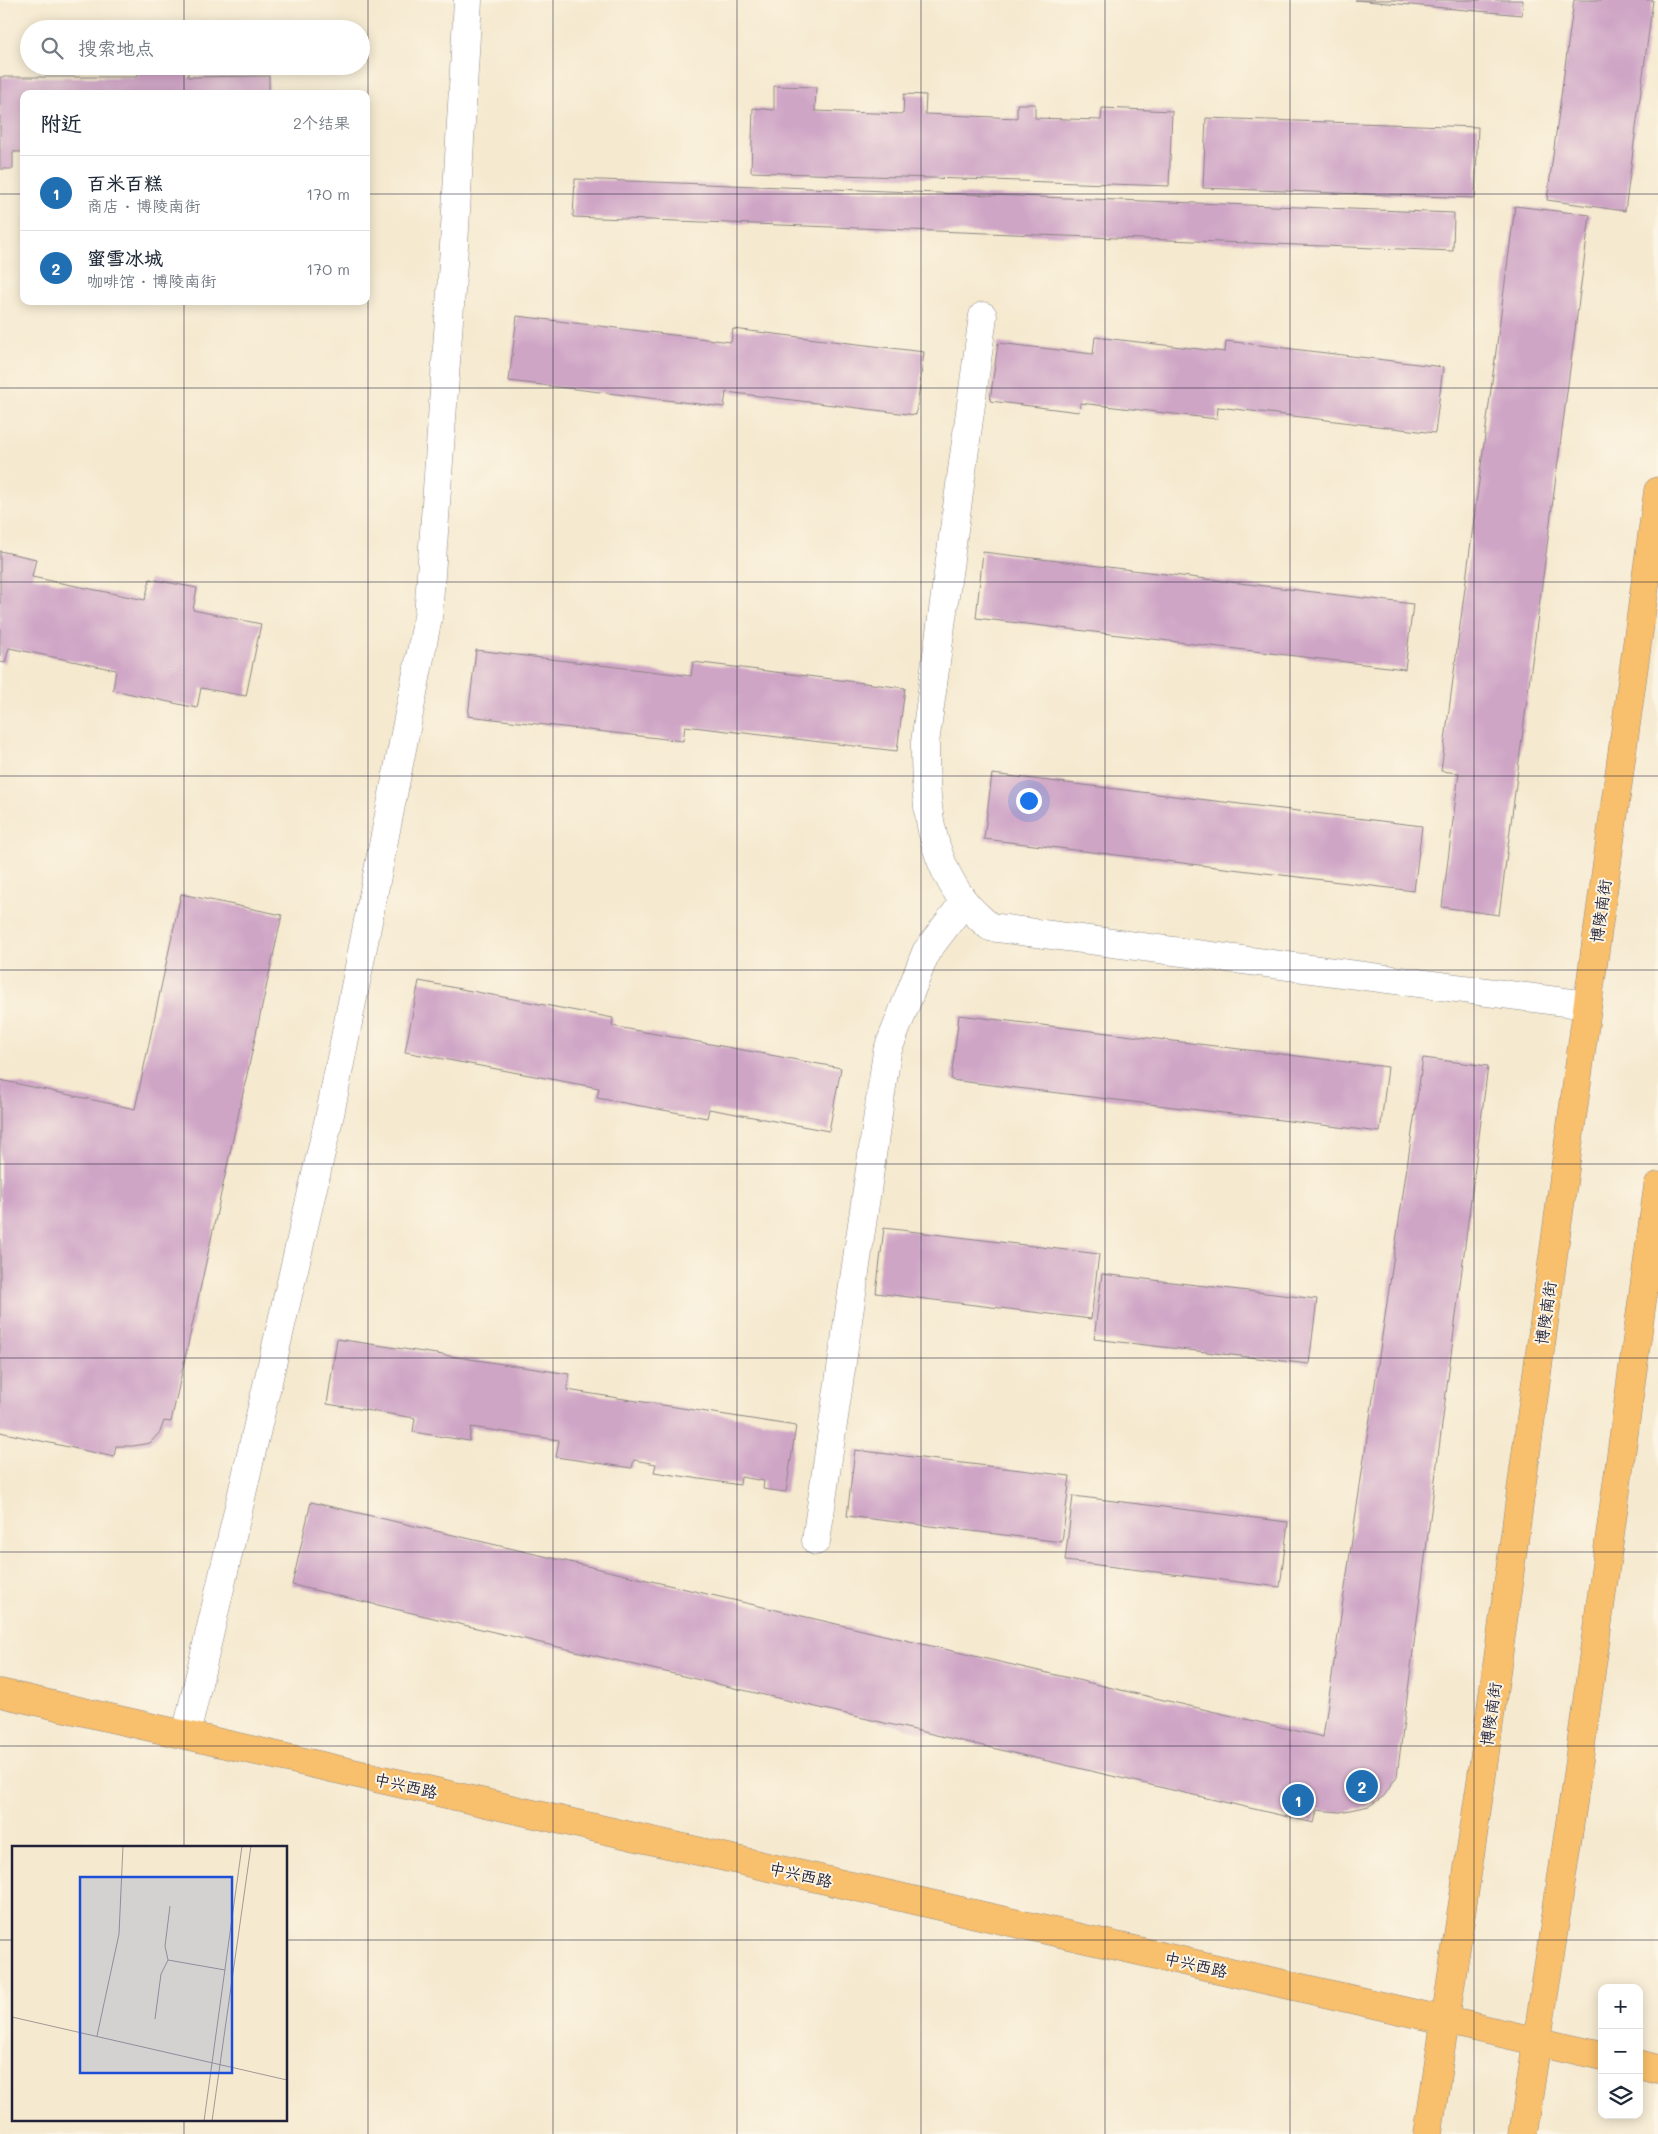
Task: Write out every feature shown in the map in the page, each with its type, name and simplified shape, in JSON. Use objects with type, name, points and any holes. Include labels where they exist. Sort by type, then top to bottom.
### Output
[{"type":"main road","name":"博陵南街","points":[[1428,2134],[1481,1782],[1658,491]]},
{"type":"main road","points":[[1523,2134],[1574,1796],[1658,1186]]},
{"type":"main road","name":"中兴西路","points":[[0,1693],[1598,2055]]},
{"type":"main road","points":[[1643,2065],[1658,2068]]},
{"type":"street","points":[[186,1735],[330,1114],[428,617],[453,263],[468,0]]},
{"type":"street","points":[[983,316],[925,744],[925,789],[932,832],[944,871],[964,902],[990,927],[1588,1005]]},
{"type":"street","points":[[816,1541],[887,1052],[926,952],[964,902]]},
{"type":"building","points":[[1355,0],[1523,0],[1522,15]]},
{"type":"building","points":[[1574,0],[1653,0],[1625,211],[1547,200]]},
{"type":"building","points":[[138,75],[188,75],[188,77],[269,76],[269,90],[20,90],[20,152],[13,152],[13,169],[0,169],[0,77],[138,77]]},
{"type":"building","points":[[774,86],[816,87],[815,111],[903,114],[904,94],[926,95],[925,114],[1017,118],[1017,104],[1035,104],[1035,118],[1101,120],[1102,108],[1172,111],[1169,186],[751,172],[753,108],[774,110]]},
{"type":"building","points":[[1206,118],[1478,127],[1475,198],[1203,188]]},
{"type":"building","points":[[575,179],[1454,213],[1453,251],[573,217]]},
{"type":"building","points":[[1515,206],[1590,215],[1499,915],[1442,907],[1459,773],[1441,771]]},
{"type":"building","points":[[517,316],[731,342],[733,329],[924,352],[916,415],[726,392],[724,407],[509,381]]},
{"type":"building","points":[[1095,337],[1225,352],[1226,341],[1443,367],[1435,433],[1218,407],[1217,419],[1080,403],[1079,412],[990,401],[998,343],[1093,354]]},
{"type":"building","points":[[0,551],[36,559],[32,577],[145,600],[150,579],[197,588],[193,610],[261,624],[246,696],[201,688],[197,708],[113,690],[116,670],[9,648],[5,663],[0,662]]},
{"type":"building","points":[[983,552],[1413,604],[1405,669],[976,618]]},
{"type":"building","points":[[476,650],[691,676],[693,662],[905,688],[897,751],[685,726],[683,741],[468,716]]},
{"type":"building","points":[[992,774],[1422,826],[1414,891],[984,839]]},
{"type":"building","points":[[181,894],[282,915],[171,1422],[164,1421],[160,1432],[150,1443],[116,1446],[114,1457],[0,1432],[0,1080],[135,1109]]},
{"type":"building","points":[[419,981],[613,1018],[612,1026],[841,1068],[829,1131],[709,1109],[707,1118],[597,1098],[599,1088],[405,1052]]},
{"type":"building","points":[[959,1015],[1388,1067],[1380,1132],[951,1080]]},
{"type":"building","points":[[1423,1058],[1488,1066],[1397,1776],[1384,1796],[1369,1806],[1340,1812],[1317,1810],[1314,1823],[292,1585],[311,1502],[1323,1737]]},
{"type":"building","points":[[884,1228],[1099,1254],[1091,1319],[876,1293]]},
{"type":"building","points":[[1102,1274],[1317,1299],[1309,1364],[1094,1339]]},
{"type":"building","points":[[337,1339],[569,1374],[567,1390],[796,1426],[786,1492],[763,1489],[764,1481],[741,1477],[740,1485],[654,1472],[656,1464],[634,1460],[632,1468],[556,1457],[559,1440],[471,1427],[469,1441],[413,1432],[415,1418],[327,1404]]},
{"type":"building","points":[[855,1450],[1070,1476],[1062,1542],[847,1516]]},
{"type":"building","points":[[1073,1496],[1288,1522],[1280,1587],[1065,1561]]},
{"type":"place","name":"蜜雪冰城","points":[[1362,1786]]},
{"type":"place","name":"百米百糕","points":[[1298,1800]]}]
